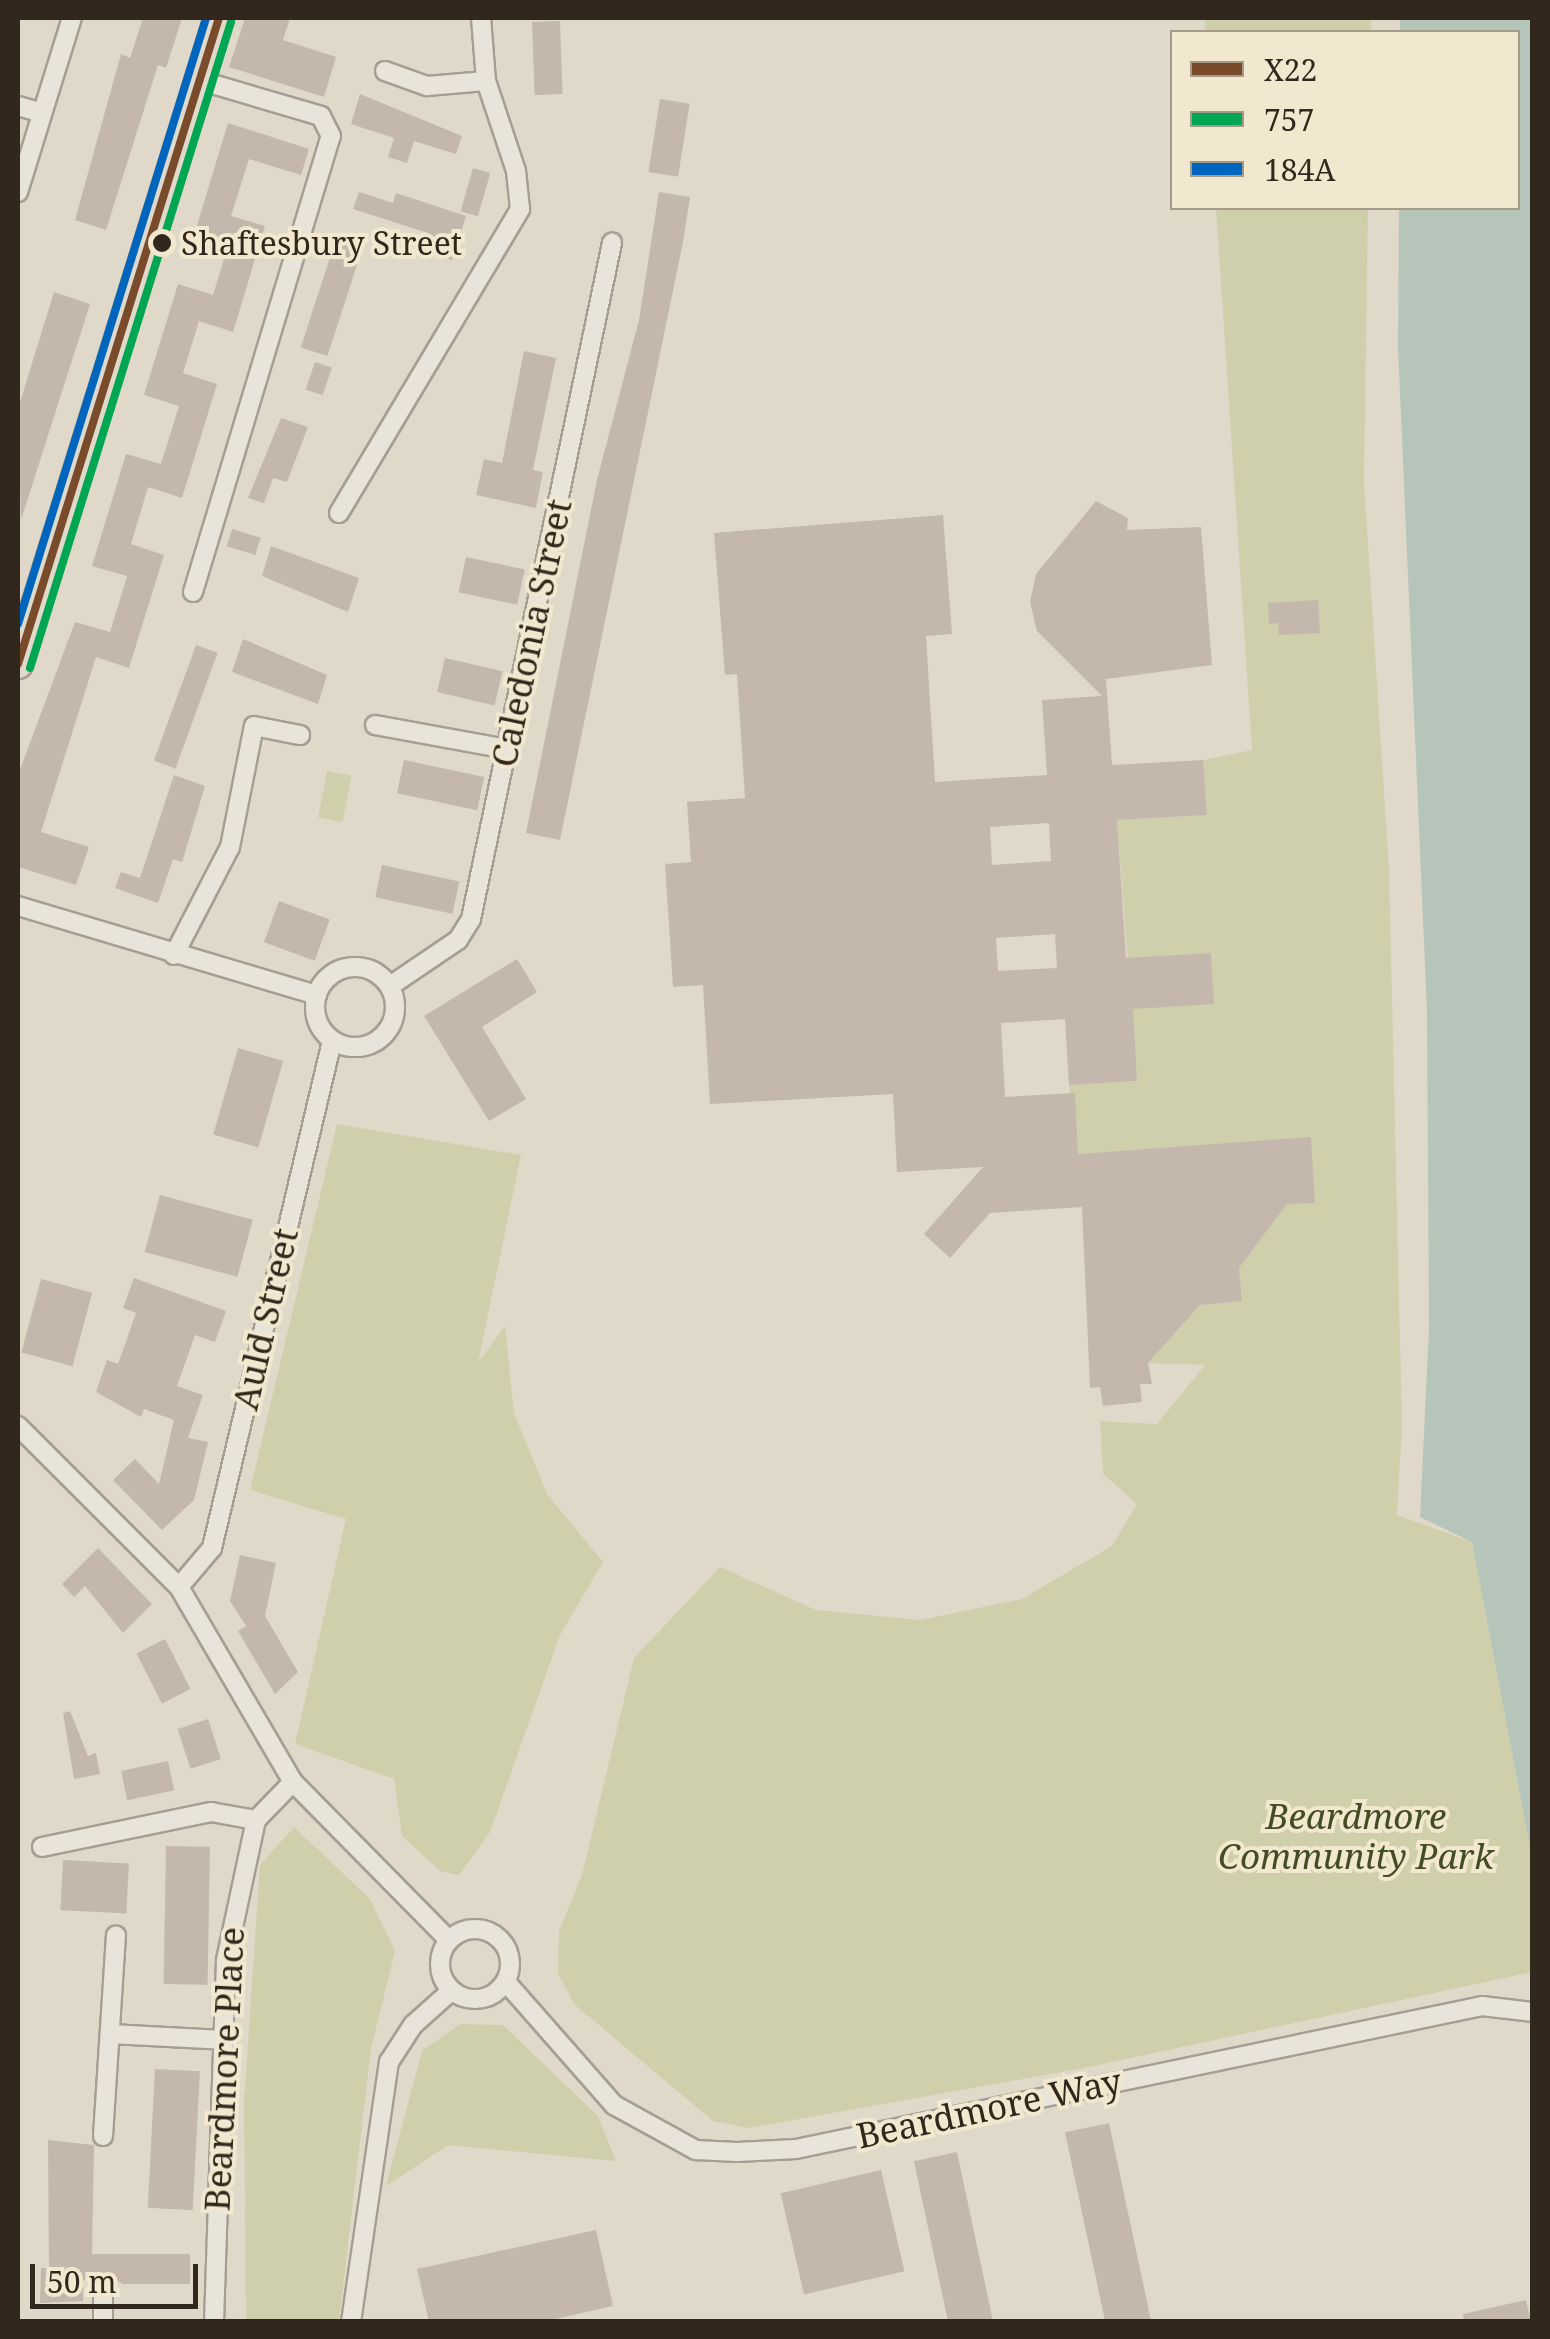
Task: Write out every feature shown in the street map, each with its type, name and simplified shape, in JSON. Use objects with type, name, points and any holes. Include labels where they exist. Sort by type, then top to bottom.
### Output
[{"type":"main road","points":[[18,664],[218,18]]},
{"type":"street","points":[[18,192],[72,18]]},
{"type":"street","points":[[339,514],[520,209],[516,171],[486,81],[481,18]]},
{"type":"street","points":[[385,71],[427,86],[486,81]]},
{"type":"street","points":[[194,592],[331,136],[321,116],[199,80]]},
{"type":"street","points":[[18,106],[42,112]]},
{"type":"street","name":"Caledonia Street","points":[[390,986],[458,940],[471,919],[612,243]]},
{"type":"street","points":[[375,725],[507,749]]},
{"type":"street","points":[[174,955],[230,847],[254,726],[300,735]]},
{"type":"street","points":[[18,906],[316,995]]},
{"type":"street","points":[[357,966],[390,986],[396,1012],[383,1036],[359,1048],[332,1040],[317,1020],[316,995],[332,974],[357,966]]},
{"type":"street","name":"Auld Street","points":[[179,1586],[212,1548],[332,1040]]},
{"type":"street","points":[[18,1426],[179,1586],[293,1782],[449,1940]]},
{"type":"street","points":[[42,1847],[211,1812],[256,1820],[293,1782]]},
{"type":"street","name":"Beardmore Place","points":[[214,2322],[222,2040],[236,1894],[256,1820]]},
{"type":"street","points":[[469,1929],[492,1933],[508,1950],[506,1982],[480,2000],[450,1991],[439,1960],[449,1940],[469,1929]]},
{"type":"street","points":[[103,2136],[116,1935]]},
{"type":"street","name":"Beardmore Way","points":[[506,1982],[614,2105],[696,2150],[737,2152],[796,2149],[1482,2006],[1532,2012]]},
{"type":"street","points":[[351,2322],[388,2062],[413,2025],[450,1991]]},
{"type":"street","points":[[110,2034],[222,2040]]},
{"type":"street","points":[[103,2284],[103,2322]]},
{"type":"green space","points":[[1205,18],[1371,18],[1371,30],[1205,30]]},
{"type":"green space","name":"Beardmore Community Park","points":[[1216,210],[1368,210],[1364,482],[1389,869],[1402,1426],[1397,1515],[1472,1542],[1532,1858],[1532,1972],[1084,2068],[749,2128],[713,2121],[575,2005],[558,1974],[559,1931],[582,1875],[634,1658],[720,1567],[816,1610],[920,1620],[1022,1599],[1112,1546],[1137,1504],[1103,1474],[1100,1421],[1157,1424],[1205,1365],[1148,1363],[1200,1305],[1242,1300],[1239,1268],[1287,1204],[1311,1138],[1078,1154],[1069,1085],[1137,1081],[1117,820],[1207,815],[1203,760],[1252,750]]},
{"type":"green space","points":[[327,771],[352,776],[343,822],[318,817]]},
{"type":"green space","points":[[337,1124],[521,1155],[478,1363],[505,1326],[514,1413],[547,1494],[603,1562],[560,1635],[490,1832],[459,1875],[440,1871],[402,1836],[394,1779],[295,1744],[346,1519],[250,1490]]},
{"type":"green space","points":[[294,1827],[370,1899],[395,1951],[371,2049],[339,2321],[246,2321],[244,2101],[260,1865]]},
{"type":"green space","points":[[460,2024],[503,2025],[598,2116],[616,2161],[448,2145],[386,2186],[422,2051]]},
{"type":"shaded area","points":[[1400,18],[1532,18],[1532,1858],[1472,1542],[1420,1517],[1429,1328],[1427,1011],[1398,347],[1399,210],[1520,210],[1520,30],[1400,30]]},
{"type":"building","points":[[143,18],[182,18],[166,68],[158,65],[106,230],[75,220],[121,54],[130,58]]},
{"type":"building","points":[[245,18],[290,18],[283,40],[336,57],[324,97],[229,67]]},
{"type":"building","points":[[560,21],[563,94],[535,95],[532,22]]},
{"type":"building","points":[[360,94],[462,136],[456,154],[414,141],[407,163],[388,157],[394,138],[351,124]]},
{"type":"building","points":[[660,99],[690,104],[678,177],[648,172]]},
{"type":"building","points":[[228,123],[309,149],[301,175],[249,159],[231,216],[265,226],[233,332],[199,321],[183,373],[217,384],[182,498],[148,487],[131,544],[164,555],[129,668],[96,657],[41,832],[89,847],[76,885],[18,867],[18,775],[75,622],[110,632],[127,576],[92,566],[126,454],[161,464],[179,406],[144,395],[178,284],[213,295],[228,246],[194,235]]},
{"type":"building","points":[[473,168],[490,173],[478,216],[461,211]]},
{"type":"building","points":[[359,192],[393,203],[396,193],[466,216],[452,260],[422,250],[428,233],[353,209]]},
{"type":"building","points":[[659,192],[690,197],[560,840],[526,833],[597,480],[639,320]]},
{"type":"building","points":[[336,239],[363,248],[327,356],[301,347]]},
{"type":"building","points":[[54,292],[90,304],[21,520],[18,409]]},
{"type":"building","points":[[524,351],[556,358],[533,470],[543,472],[536,508],[476,495],[484,459],[502,463]]},
{"type":"building","points":[[315,362],[332,368],[323,395],[306,389]]},
{"type":"building","points":[[281,418],[308,427],[287,482],[273,478],[264,503],[248,498]]},
{"type":"building","points":[[1096,501],[1128,518],[1127,530],[1201,527],[1212,665],[1106,679],[1112,765],[1203,760],[1207,815],[1117,820],[1126,958],[1211,953],[1214,1004],[1133,1009],[1137,1081],[1069,1085],[1065,1019],[1001,1023],[1005,1097],[1075,1093],[1078,1154],[1311,1137],[1315,1203],[1287,1204],[1239,1268],[1242,1301],[1200,1305],[1148,1363],[1152,1384],[1140,1384],[1142,1402],[1103,1406],[1100,1387],[1090,1388],[1082,1207],[990,1213],[950,1258],[924,1234],[983,1167],[897,1172],[893,1094],[710,1104],[703,985],[673,987],[665,864],[691,862],[687,802],[745,798],[737,674],[725,675],[714,533],[943,515],[952,634],[926,636],[935,782],[1047,775],[1042,700],[1102,696],[1037,631],[1030,602],[1036,574]],"holes":[[[1049,823],[1051,861],[992,865],[990,827]],[[1055,934],[1057,968],[998,971],[996,938]]]},
{"type":"building","points":[[232,529],[261,538],[255,555],[227,546]]},
{"type":"building","points":[[271,546],[359,578],[348,612],[262,576]]},
{"type":"building","points":[[466,557],[525,569],[517,605],[459,592]]},
{"type":"building","points":[[1318,600],[1320,633],[1279,635],[1278,623],[1269,624],[1268,603]]},
{"type":"building","points":[[243,639],[327,675],[318,704],[232,672]]},
{"type":"building","points":[[196,645],[218,653],[176,768],[154,761]]},
{"type":"building","points":[[445,658],[502,671],[495,705],[437,692]]},
{"type":"building","points":[[404,760],[484,777],[477,810],[397,793]]},
{"type":"building","points":[[174,775],[205,786],[182,862],[173,859],[158,903],[115,888],[121,872],[140,878]]},
{"type":"building","points":[[382,865],[459,881],[452,914],[375,897]]},
{"type":"building","points":[[279,901],[330,919],[315,961],[264,942]]},
{"type":"building","points":[[517,959],[537,992],[482,1027],[526,1099],[489,1121],[424,1016]]},
{"type":"building","points":[[238,1048],[283,1061],[258,1147],[213,1135]]},
{"type":"building","points":[[160,1195],[253,1220],[237,1277],[145,1252]]},
{"type":"building","points":[[134,1278],[226,1311],[215,1342],[195,1335],[177,1386],[203,1395],[188,1438],[208,1442],[194,1500],[162,1530],[113,1480],[135,1459],[159,1484],[174,1420],[144,1409],[141,1417],[96,1392],[107,1360],[118,1364],[136,1313],[123,1308]]},
{"type":"building","points":[[41,1279],[92,1293],[73,1366],[21,1352]]},
{"type":"building","points":[[98,1548],[152,1604],[123,1633],[85,1586],[74,1597],[62,1584]]},
{"type":"building","points":[[240,1555],[276,1563],[265,1616],[298,1672],[275,1694],[238,1631],[246,1626],[230,1601]]},
{"type":"building","points":[[165,1639],[190,1689],[162,1703],[136,1654]]},
{"type":"building","points":[[70,1711],[88,1756],[96,1753],[100,1774],[74,1779],[63,1713]]},
{"type":"building","points":[[208,1719],[221,1759],[191,1769],[178,1729]]},
{"type":"building","points":[[168,1761],[174,1790],[127,1800],[121,1771]]},
{"type":"building","points":[[166,1846],[210,1847],[208,1985],[164,1984]]},
{"type":"building","points":[[63,1860],[129,1863],[126,1913],[60,1910]]},
{"type":"building","points":[[155,2069],[200,2071],[193,2210],[148,2208]]},
{"type":"building","points":[[1109,2123],[1151,2322],[1105,2322],[1065,2132]]},
{"type":"building","points":[[48,2140],[94,2145],[92,2254],[190,2254],[190,2284],[123,2284],[102,2272],[83,2281],[83,2301],[40,2303],[41,2268],[49,2268]]},
{"type":"building","points":[[957,2152],[993,2322],[948,2322],[914,2161]]},
{"type":"building","points":[[881,2170],[904,2271],[804,2295],[781,2193]]},
{"type":"building","points":[[596,2230],[613,2306],[542,2322],[429,2322],[417,2269]]},
{"type":"building","points":[[1526,2300],[1531,2322],[1464,2322],[1463,2314]]},
{"type":"transit line","name":"184A","points":[[18,624],[206,18]]},
{"type":"transit line","name":"X22","points":[[18,664],[219,18]]},
{"type":"transit line","name":"757","points":[[30,668],[231,22]]},
{"type":"place","name":"Shaftesbury Street","points":[[162,243]]}]
